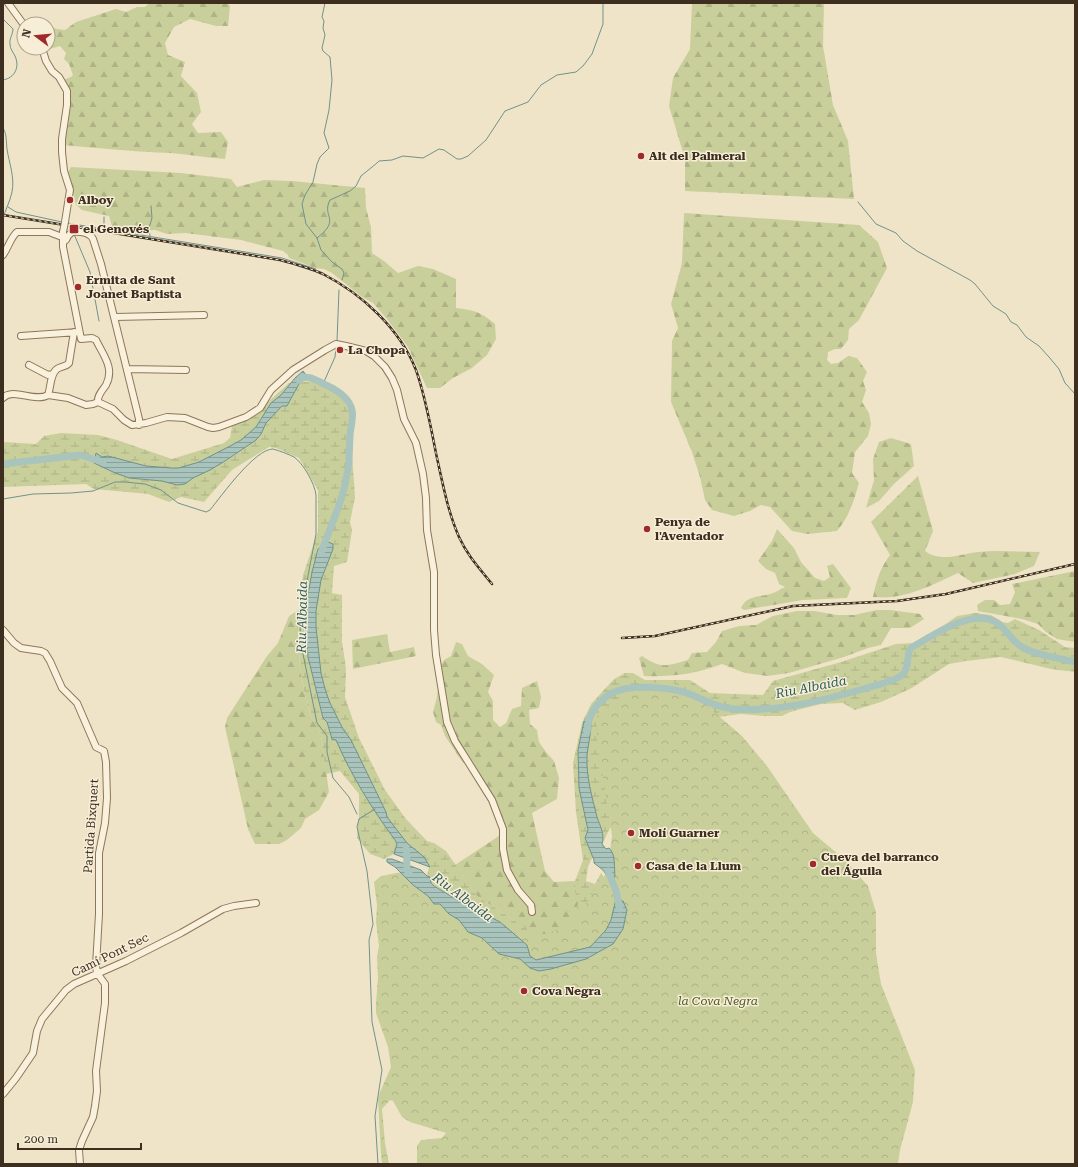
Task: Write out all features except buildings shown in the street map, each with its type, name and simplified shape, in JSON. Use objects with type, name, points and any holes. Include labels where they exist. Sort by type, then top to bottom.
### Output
[{"type":"street","points":[[8,3],[17,16]]},
{"type":"street","points":[[45,56],[52,70],[67,91],[68,97],[62,139],[62,152],[64,171],[70,190],[63,237],[77,332],[81,339],[94,338],[109,365],[110,373],[108,380],[98,397],[98,402]]},
{"type":"street","points":[[3,255],[14,234],[17,232],[47,232],[63,237],[66,240],[72,232],[85,233],[92,236],[101,264],[128,369],[139,425]]},
{"type":"street","points":[[115,317],[204,315]]},
{"type":"street","points":[[21,336],[77,332]]},
{"type":"street","points":[[48,395],[53,374],[56,369],[67,366],[69,363],[77,332]]},
{"type":"street","points":[[3,398],[10,394],[33,398],[43,398],[48,395],[68,398],[89,405],[98,402],[112,409],[130,425],[139,425],[171,416],[186,418],[213,428],[253,414],[260,408],[271,390],[278,382],[293,370],[333,345],[341,344],[366,351],[374,356],[385,367],[397,390],[404,419],[416,443],[423,474],[428,534],[433,566],[436,655],[447,722],[456,741],[492,800],[503,829],[507,870],[518,890],[531,905],[532,912]]},
{"type":"street","points":[[29,365],[48,375],[53,374]]},
{"type":"street","points":[[128,369],[186,370]]},
{"type":"street","name":"Partida Bixquert","points":[[3,630],[14,643],[21,648],[45,653],[62,688],[77,703],[96,747],[104,751],[106,762],[107,798],[105,823],[99,853],[97,973]]},
{"type":"street","name":"Camí Pont Sec","points":[[3,1094],[16,1078],[32,1053],[38,1026],[59,997],[66,990],[74,984],[97,973],[126,962],[224,909],[256,903]]},
{"type":"street","points":[[80,1164],[79,1150],[93,1117],[97,1091],[96,1071],[104,1010],[105,984],[97,973]]},
{"type":"green space","points":[[149,3],[227,3],[230,6],[228,26],[216,26],[190,19],[174,27],[165,43],[168,55],[185,62],[181,76],[197,93],[201,112],[192,124],[198,133],[221,132],[228,142],[225,159],[63,145],[69,97],[63,80],[73,75],[69,64],[64,59],[66,53],[60,46],[56,47],[56,29],[65,30],[76,22],[116,9],[126,12],[137,7],[145,7]]},
{"type":"green space","points":[[692,3],[824,3],[823,46],[833,105],[848,141],[854,199],[685,191],[685,159],[669,106],[673,78],[690,49]]},
{"type":"green space","points":[[71,167],[181,173],[231,179],[237,187],[264,180],[292,181],[365,188],[366,208],[371,227],[372,253],[398,273],[418,266],[433,269],[456,279],[456,308],[477,312],[490,320],[495,324],[496,339],[487,355],[472,368],[453,378],[440,388],[427,388],[408,347],[387,319],[373,303],[362,297],[332,273],[289,258],[283,251],[241,240],[185,233],[167,234],[155,230],[123,232],[113,230],[109,216],[82,210],[76,205],[68,172]]},
{"type":"green space","points":[[684,213],[859,225],[878,242],[887,268],[859,320],[849,329],[848,340],[841,349],[835,349],[828,352],[827,360],[831,364],[838,363],[848,356],[857,358],[867,372],[863,381],[866,390],[862,402],[869,413],[871,424],[868,436],[855,452],[852,473],[859,483],[851,508],[837,531],[807,534],[792,531],[770,507],[761,505],[750,511],[734,516],[712,510],[705,500],[692,452],[671,402],[672,341],[678,328],[671,304],[682,263]]},
{"type":"green space","points":[[314,381],[340,394],[349,410],[355,497],[350,522],[352,530],[347,562],[334,566],[332,593],[342,595],[342,641],[346,669],[345,697],[359,738],[385,790],[406,819],[427,841],[434,843],[446,851],[477,896],[518,923],[524,923],[532,940],[523,943],[438,888],[431,883],[427,876],[429,867],[394,854],[384,859],[370,854],[357,838],[359,794],[340,771],[326,774],[321,735],[311,716],[306,700],[300,668],[298,636],[303,575],[318,531],[318,490],[299,458],[276,448],[269,447],[232,470],[204,502],[181,497],[169,502],[148,494],[94,489],[86,484],[3,487],[3,442],[36,444],[44,436],[61,433],[98,435],[172,459],[224,443],[230,438],[232,426],[249,419],[289,383]]},
{"type":"green space","points":[[891,438],[911,444],[914,466],[894,484],[879,501],[866,508],[874,480],[873,459],[879,442]]},
{"type":"green space","points":[[918,476],[933,531],[925,551],[931,555],[944,557],[986,551],[1040,552],[1034,566],[1015,574],[973,583],[958,573],[926,588],[901,596],[873,597],[879,575],[890,555],[871,522]]},
{"type":"green space","points":[[777,529],[794,548],[801,562],[815,578],[824,581],[830,577],[827,566],[833,564],[851,588],[847,598],[803,600],[744,610],[741,608],[749,599],[772,593],[785,587],[779,584],[775,573],[766,569],[758,561],[772,541]]},
{"type":"green space","points":[[1075,571],[1075,642],[1057,639],[1046,632],[1038,624],[1022,619],[978,611],[977,605],[985,600],[994,600],[1000,605],[1010,604],[1015,592],[1012,584]]},
{"type":"green space","points":[[300,609],[298,636],[300,668],[306,700],[311,716],[321,735],[329,792],[319,810],[305,819],[301,828],[287,840],[279,844],[255,844],[248,829],[225,727],[227,718],[267,656],[278,643],[289,616]]},
{"type":"green space","points":[[877,610],[890,610],[920,614],[924,619],[910,628],[891,628],[881,645],[789,673],[767,676],[745,673],[722,664],[684,674],[644,676],[639,658],[642,656],[659,665],[669,665],[688,660],[692,653],[707,652],[716,642],[722,631],[739,626],[756,625],[773,616],[797,611],[854,615]]},
{"type":"green space","points":[[976,613],[991,615],[1002,622],[1008,623],[1015,619],[1039,630],[1065,647],[1075,648],[1075,672],[1051,669],[1001,657],[966,661],[949,664],[910,689],[881,702],[855,710],[843,703],[821,704],[790,712],[782,716],[741,714],[688,721],[609,830],[603,843],[591,860],[588,867],[586,881],[595,884],[601,873],[607,881],[576,922],[578,902],[575,892],[575,881],[583,860],[576,812],[573,763],[582,723],[591,704],[614,679],[625,673],[633,673],[645,680],[690,680],[710,693],[763,695],[773,681],[841,662],[896,644],[914,643],[926,638],[957,616]]},
{"type":"green space","points":[[387,634],[390,652],[414,647],[416,656],[353,669],[352,640]]},
{"type":"green space","points":[[456,642],[462,644],[468,656],[482,664],[494,675],[488,692],[493,701],[493,720],[500,727],[506,723],[512,709],[521,706],[522,688],[537,681],[541,697],[539,708],[529,710],[530,724],[537,730],[539,742],[554,761],[559,778],[557,799],[532,813],[545,871],[554,882],[575,881],[579,912],[578,920],[572,935],[532,940],[518,923],[477,896],[455,865],[505,832],[472,764],[463,763],[445,736],[441,725],[436,722],[433,712],[437,697],[440,666],[444,660],[451,656]]},
{"type":"green space","name":"la Cova Negra","points":[[653,683],[673,683],[713,711],[742,736],[767,766],[813,833],[845,860],[868,886],[876,912],[876,953],[881,984],[915,1070],[913,1102],[900,1150],[898,1164],[417,1164],[417,1146],[421,1140],[442,1138],[446,1133],[410,1122],[402,1117],[393,1101],[390,1100],[382,1109],[385,1143],[389,1164],[382,1164],[378,1099],[391,1067],[388,1047],[376,1013],[378,978],[377,957],[379,946],[374,882],[381,876],[402,872],[511,933],[545,934],[572,925],[607,872],[612,836],[597,738],[597,716],[630,689]]},
{"type":"water","points":[[303,371],[306,375],[300,382],[287,406],[282,406],[266,423],[261,434],[256,440],[225,461],[193,478],[185,484],[177,485],[162,481],[129,478],[94,463],[96,453],[102,457],[108,456],[146,466],[179,468],[199,462],[241,440],[256,427],[271,403],[281,395]]},
{"type":"water","points":[[328,542],[333,544],[333,549],[321,580],[316,611],[316,627],[321,673],[325,689],[330,703],[343,729],[351,740],[386,812],[387,817],[407,843],[424,857],[430,867],[394,854],[397,844],[395,840],[362,792],[336,740],[332,739],[327,722],[323,718],[308,657],[305,624],[306,606],[318,549]]},
{"type":"water","points":[[584,721],[591,724],[587,755],[587,771],[593,802],[603,833],[602,844],[606,849],[609,848],[614,857],[615,877],[610,880],[603,870],[594,863],[585,838],[588,830],[579,788],[578,750]]},
{"type":"water","points":[[387,859],[392,859],[421,870],[430,877],[431,883],[434,886],[500,922],[527,945],[530,956],[536,960],[590,947],[606,930],[611,920],[616,899],[623,901],[627,910],[623,929],[613,944],[586,959],[539,971],[530,968],[520,959],[499,954],[482,938],[468,932],[459,920],[449,914],[440,904],[434,904],[428,896],[413,885],[395,867],[387,862]]},
{"type":"waterway","points":[[325,3],[322,17],[324,21],[323,28],[325,35],[322,48],[323,51],[330,57],[332,80],[329,110],[324,133],[329,148],[320,157],[313,182],[305,195],[302,204],[306,224],[317,238],[321,250],[332,262],[342,269],[344,273],[342,280]]},
{"type":"waterway","points":[[317,238],[324,232],[330,222],[328,210],[330,200],[350,191],[356,186],[361,176],[379,161],[392,160],[403,156],[423,158],[439,149],[444,150],[457,159],[468,156],[486,140],[505,111],[528,102],[541,85],[557,75],[576,72],[583,66],[592,54],[603,24],[603,3]]},
{"type":"waterway","points":[[3,19],[13,29],[10,46],[17,64],[17,68],[11,77],[3,80]]},
{"type":"waterway","points":[[3,128],[6,135],[13,181],[11,196],[3,219]]},
{"type":"waterway","points":[[858,202],[876,224],[896,233],[903,241],[917,251],[975,284],[993,306],[1006,314],[1011,322],[1017,325],[1026,337],[1039,346],[1059,369],[1065,383],[1075,394]]},
{"type":"waterway","points":[[150,236],[149,228],[152,218],[151,206]]},
{"type":"waterway","points":[[8,207],[16,212],[62,222]]},
{"type":"waterway","points":[[104,217],[104,228]]},
{"type":"waterway","points":[[67,223],[282,258],[316,269]]},
{"type":"waterway","points":[[74,234],[90,272],[99,321]]},
{"type":"waterway","points":[[337,341],[339,290]]},
{"type":"waterway","points":[[323,384],[335,357],[336,347]]},
{"type":"waterway","name":"Riu Albaida","points":[[299,380],[309,377],[334,389],[342,394],[348,401],[352,410],[349,465],[345,484],[321,553]]},
{"type":"waterway","points":[[3,499],[33,494],[93,491],[115,482],[125,482],[145,484],[161,490],[178,503],[206,512],[210,510],[230,484],[257,456],[273,449],[294,457],[305,469],[311,480],[316,495],[316,534],[301,612],[300,634],[303,654],[317,723],[327,736],[327,752],[333,778],[349,797],[357,814]]},
{"type":"waterway","name":"Riu Albaida","points":[[3,464],[80,455],[103,462]]},
{"type":"waterway","name":"Riu Albaida","points":[[587,732],[590,717],[600,702],[612,693],[628,688],[647,687],[676,690],[691,694],[721,707],[735,709],[769,709],[785,707],[835,697],[867,688],[901,676],[906,669],[908,655],[911,648],[952,625],[975,618],[996,622],[1018,644],[1027,650],[1075,662]]},
{"type":"waterway","points":[[375,809],[359,819],[357,827],[367,871],[373,924],[369,940],[372,1022],[382,1070],[375,1116],[378,1164]]},
{"type":"waterway","name":"Riu Albaida","points":[[406,849],[407,870],[409,872]]},
{"type":"waterway","name":"Riu Albaida","points":[[608,871],[616,891],[620,909]]},
{"type":"railway","points":[[3,215],[280,260],[323,274],[352,292],[365,302],[390,327],[409,355],[423,391],[444,488],[455,528],[466,550],[492,584]]},
{"type":"railway","points":[[622,638],[655,636],[793,606],[897,601],[946,594],[1075,564]]},
{"type":"place","name":"Alt del Palmeral","points":[[641,156]]},
{"type":"place","name":"Alboy","points":[[70,200]]},
{"type":"place","name":"el Genovés","points":[[74,229]]},
{"type":"place","name":"Ermita de Sant Joanet Baptista","points":[[78,287]]},
{"type":"place","name":"La Chopa","points":[[340,350]]},
{"type":"place","name":"Penya de l'Aventador","points":[[647,529]]},
{"type":"place","name":"Molí Guarner","points":[[631,833]]},
{"type":"place","name":"Cueva del barranco del Águila","points":[[813,864]]},
{"type":"place","name":"Casa de la Llum","points":[[638,866]]},
{"type":"place","name":"Cova Negra","points":[[524,991]]}]
